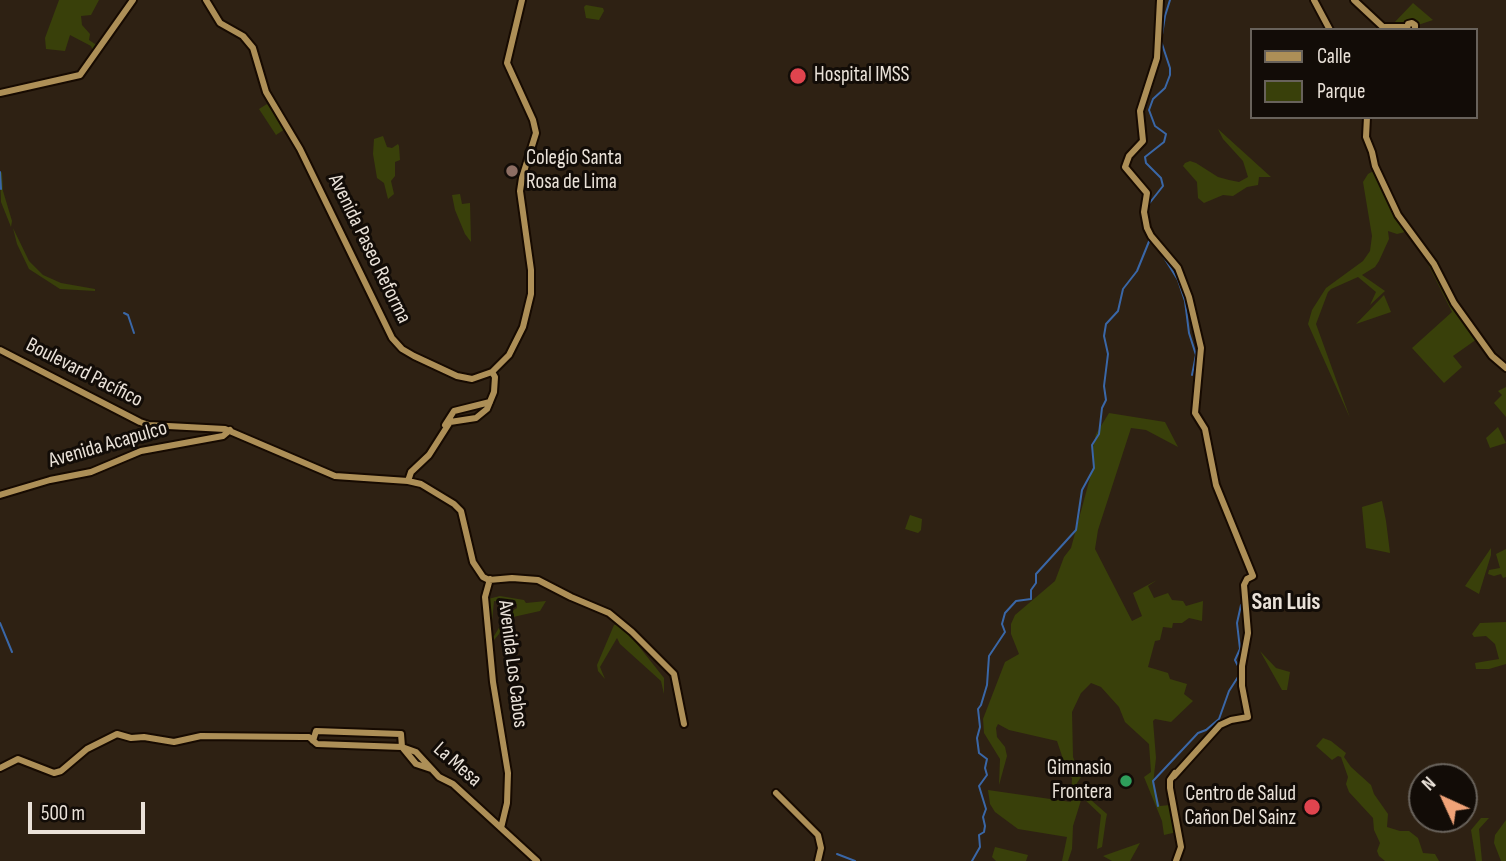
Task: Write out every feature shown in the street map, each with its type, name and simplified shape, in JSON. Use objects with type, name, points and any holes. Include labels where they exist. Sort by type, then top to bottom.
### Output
[{"type":"main road","points":[[0,93],[84,72],[132,0]]},
{"type":"main road","name":"Avenida Paseo Reforma","points":[[204,0],[220,23],[249,42],[266,92],[289,131],[392,338],[406,351],[461,378],[472,379],[492,372]]},
{"type":"main road","points":[[449,421],[476,418],[483,413],[490,402],[495,379],[492,372],[500,366],[518,341],[531,294],[531,270],[520,191],[536,133],[533,120],[507,62],[523,0]]},
{"type":"main road","points":[[1160,0],[1157,58],[1140,108],[1143,141],[1129,156],[1125,167],[1147,193],[1144,214],[1147,228],[1178,268],[1189,297],[1201,348],[1195,413],[1205,429],[1217,487],[1253,576],[1245,580],[1244,585],[1248,633],[1242,666],[1242,686],[1247,716],[1234,718],[1220,725],[1170,780],[1181,847],[1176,861]]},
{"type":"main road","points":[[1314,0],[1329,28]]},
{"type":"main road","points":[[1352,0],[1383,27],[1394,28]]},
{"type":"main road","points":[[1352,0],[1382,28]]},
{"type":"main road","points":[[1367,119],[1366,136],[1375,166],[1398,215],[1433,263],[1454,303],[1493,356],[1506,368]]},
{"type":"main road","name":"Boulevard Pacífico","points":[[0,350],[149,425],[230,432],[335,476],[409,479],[416,482],[436,492],[461,511],[472,562],[483,577],[492,579]]},
{"type":"main road","points":[[409,479],[413,469],[429,455],[454,411],[490,402]]},
{"type":"main road","name":"Avenida Acapulco","points":[[0,494],[91,471],[141,451],[230,432]]},
{"type":"main road","points":[[492,579],[538,580],[612,615],[672,670],[676,678],[684,724]]},
{"type":"main road","name":"Avenida Los Cabos","points":[[492,579],[485,597],[493,682],[506,756],[508,794],[501,828]]},
{"type":"main road","points":[[313,741],[316,732],[401,734],[402,747]]},
{"type":"main road","name":"La Mesa","points":[[0,768],[18,759],[54,773],[61,771],[87,749],[117,734],[165,741],[201,736],[308,737],[317,744],[402,747],[416,764],[433,770],[441,779],[453,784],[537,861]]},
{"type":"main road","points":[[775,794],[814,837],[818,848],[816,861]]},
{"type":"green space","points":[[59,0],[99,0],[91,15],[81,16],[82,25],[90,34],[89,40],[98,46],[93,51],[91,46],[70,35],[65,51],[46,49],[45,38]]},
{"type":"green space","points":[[1413,3],[1433,20],[1415,26],[1393,24]]},
{"type":"green space","points":[[586,5],[603,8],[599,20],[586,18]]},
{"type":"green space","points":[[267,104],[285,129],[276,135],[259,109]]},
{"type":"green space","points":[[1218,129],[1271,177],[1259,177],[1258,185],[1247,187],[1233,196],[1223,195],[1204,203],[1198,198],[1197,182],[1183,166],[1185,163],[1196,163],[1218,177],[1229,180],[1239,182],[1248,177],[1243,161],[1223,139]]},
{"type":"green space","points":[[383,136],[387,147],[399,146],[400,160],[395,162],[395,176],[391,181],[394,194],[388,199],[384,183],[377,178],[373,154],[374,139]]},
{"type":"green space","points":[[1375,170],[1409,231],[1397,234],[1388,231],[1389,239],[1379,261],[1362,275],[1385,291],[1370,305],[1376,292],[1358,277],[1331,289],[1316,324],[1350,418],[1308,324],[1312,310],[1326,288],[1363,261],[1370,251],[1372,236],[1363,182],[1368,174]]},
{"type":"green space","points":[[2,172],[3,191],[12,221],[11,227],[1,202]]},
{"type":"green space","points":[[460,194],[462,204],[470,203],[471,242],[455,210],[452,195]]},
{"type":"green space","points":[[13,228],[29,261],[43,275],[61,283],[95,291],[60,289],[29,269]]},
{"type":"green space","points":[[1427,256],[1477,339],[1453,356],[1462,367],[1444,383],[1412,348],[1452,312],[1425,258]]},
{"type":"green space","points":[[1384,295],[1391,312],[1356,324]]},
{"type":"green space","points":[[1506,387],[1506,417],[1494,403],[1502,395],[1498,391]]},
{"type":"green space","points":[[1109,413],[1165,422],[1178,447],[1146,430],[1131,428],[1098,530],[1095,549],[1132,621],[1142,616],[1133,593],[1157,580],[1148,586],[1154,598],[1168,593],[1172,600],[1183,601],[1186,606],[1203,601],[1202,621],[1189,618],[1182,623],[1173,623],[1172,628],[1163,627],[1160,640],[1155,641],[1148,667],[1168,673],[1170,679],[1187,684],[1184,694],[1193,701],[1171,722],[1155,719],[1153,721],[1156,758],[1153,784],[1160,806],[1170,805],[1177,832],[1164,835],[1162,821],[1144,777],[1151,772],[1149,744],[1125,722],[1119,707],[1101,687],[1091,683],[1081,693],[1072,712],[1073,757],[1081,777],[1075,786],[1107,814],[1102,847],[1097,849],[1101,815],[1082,797],[1073,826],[1072,849],[1068,861],[1062,861],[1067,837],[1018,829],[995,812],[990,804],[988,790],[1071,802],[1072,778],[1064,772],[1064,762],[1057,741],[1009,730],[998,724],[997,737],[1005,747],[1007,756],[999,785],[1000,759],[984,733],[983,719],[1005,662],[1019,654],[1011,634],[1015,615],[1055,581],[1064,557],[1071,548],[1094,463],[1096,434]]},
{"type":"green space","points":[[1498,427],[1506,443],[1490,448],[1486,438]]},
{"type":"green space","points":[[1382,501],[1390,553],[1366,548],[1362,507]]},
{"type":"green space","points":[[910,515],[922,519],[918,533],[905,529]]},
{"type":"green space","points":[[1491,548],[1491,555],[1479,594],[1465,586]]},
{"type":"green space","points":[[1506,549],[1506,577],[1503,578],[1501,574],[1488,574],[1489,570],[1500,568],[1496,554]]},
{"type":"green space","points":[[500,596],[524,600],[526,603],[546,601],[540,611],[513,617],[494,640],[491,636],[494,636],[508,613],[517,608],[517,604],[494,601],[491,631],[488,599]]},
{"type":"green space","points":[[1506,622],[1506,664],[1489,669],[1476,669],[1475,663],[1499,659],[1495,644],[1486,636],[1474,637],[1472,634],[1480,623]]},
{"type":"green space","points":[[618,624],[626,630],[664,678],[664,694],[661,681],[620,644],[617,638],[600,667],[605,679],[598,671],[597,665],[614,625]]},
{"type":"green space","points":[[1260,651],[1276,668],[1290,672],[1287,690],[1282,690]]},
{"type":"green space","points":[[1323,738],[1346,753],[1344,757],[1371,785],[1388,814],[1387,827],[1412,833],[1418,838],[1423,853],[1435,854],[1439,861],[1385,861],[1379,856],[1377,851],[1380,843],[1374,830],[1373,818],[1349,792],[1346,784],[1348,777],[1341,757],[1332,760],[1316,746]]},
{"type":"green space","points":[[1481,818],[1489,818],[1479,829],[1482,861],[1476,861],[1471,833],[1478,833],[1478,822]]},
{"type":"green space","points":[[1506,820],[1506,861],[1501,861],[1494,843],[1495,835]]},
{"type":"green space","points":[[1140,843],[1130,861],[1112,861],[1103,856]]},
{"type":"green space","points":[[995,847],[1028,855],[1026,861],[996,861],[992,857]]},
{"type":"waterway","points":[[1148,205],[1163,186],[1161,178],[1146,163],[1145,157],[1164,142],[1166,134],[1155,126],[1149,110],[1153,99],[1165,88],[1170,75],[1161,41],[1170,0]]},
{"type":"waterway","points":[[0,172],[1,189]]},
{"type":"waterway","points":[[972,861],[980,847],[979,835],[984,832],[985,826],[983,817],[986,809],[979,786],[987,775],[987,759],[979,753],[977,738],[980,727],[978,709],[987,685],[989,656],[1005,632],[1002,624],[1005,613],[1016,601],[1031,599],[1036,574],[1076,530],[1082,490],[1094,468],[1092,445],[1099,434],[1102,408],[1106,400],[1106,324],[1118,311],[1123,289],[1137,271],[1150,239]]},
{"type":"waterway","points":[[1160,251],[1178,280],[1185,301],[1189,333],[1196,355],[1192,375]]},
{"type":"waterway","points":[[124,313],[128,315],[134,333]]},
{"type":"waterway","points":[[1238,666],[1235,660],[1240,649],[1237,623],[1241,605]]},
{"type":"waterway","points":[[0,623],[12,652]]},
{"type":"waterway","points":[[1158,806],[1153,781],[1198,733],[1219,719],[1229,691],[1238,677]]},
{"type":"waterway","points":[[837,854],[855,861]]},
{"type":"place","name":"Hospital IMSS","points":[[798,76]]},
{"type":"place","name":"Colegio Santa Rosa de Lima","points":[[512,171]]},
{"type":"place","name":"Gimnasio Frontera","points":[[1126,781]]},
{"type":"place","name":"Centro de Salud Cañon Del Sainz","points":[[1312,807]]},
{"type":"district","name":"San Luis","points":[[1286,603]]}]
